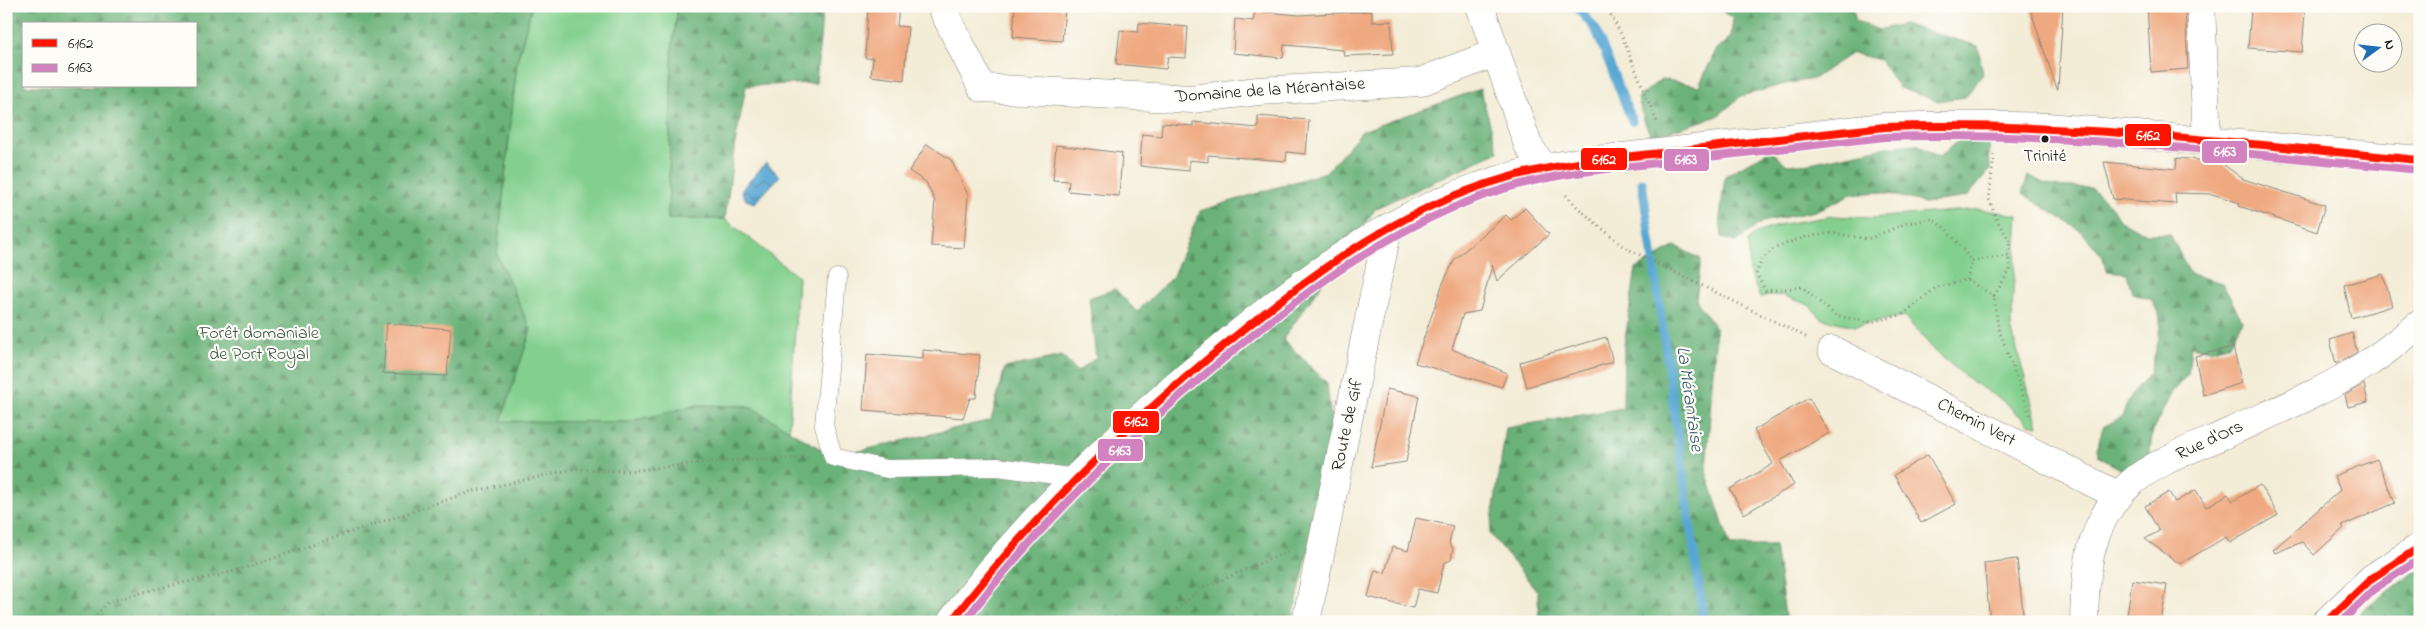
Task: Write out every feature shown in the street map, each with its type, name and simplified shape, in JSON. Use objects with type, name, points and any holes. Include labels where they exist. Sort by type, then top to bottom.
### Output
[{"type":"street","name":"Domaine de la Mérantaise","points":[[941,6],[982,88],[1192,100],[1258,91],[1420,82],[1495,53]]},
{"type":"street","points":[[1480,6],[1528,145],[1543,167]]},
{"type":"street","points":[[2201,6],[2207,140]]},
{"type":"street","points":[[951,622],[967,600],[1076,478],[1141,415],[1246,326],[1341,258],[1388,228],[1430,206],[1494,180],[1543,167],[1884,127],[1996,125],[2207,140],[2420,160]]},
{"type":"street","name":"Route de Gif","points":[[1306,622],[1388,228]]},
{"type":"street","name":"Rue d'Ors","points":[[2084,622],[2085,574],[2091,545],[2108,511],[2131,482],[2164,462],[2338,382],[2370,363],[2420,324]]},
{"type":"street","name":"Chemin Vert","points":[[1832,350],[2119,496]]},
{"type":"street","points":[[2326,622],[2372,578],[2420,547]]},
{"type":"lane","points":[[838,278],[824,425],[834,457],[887,469],[998,467],[1076,478]]},
{"type":"path","points":[[1606,6],[1621,34],[1652,109]]},
{"type":"path","points":[[1996,125],[1989,199],[1997,221],[2010,241],[2008,256],[2010,270],[1994,296],[1998,327],[2034,426],[2039,455]]},
{"type":"path","points":[[1543,167],[1576,207],[1624,247],[1662,263],[1832,350]]},
{"type":"path","points":[[1972,261],[1945,228],[1932,219],[1908,223],[1868,239],[1832,233],[1806,237],[1776,247],[1762,259],[1756,274],[1766,291],[1802,287],[1836,316],[1870,322],[1902,315],[1937,287],[1967,280],[1994,296]]},
{"type":"path","points":[[1972,261],[2008,256]]},
{"type":"path","points":[[1967,280],[1972,261]]},
{"type":"path","points":[[90,622],[108,602],[232,572],[470,492],[574,469],[629,471],[718,461],[834,457]]},
{"type":"path","points":[[1161,622],[1201,589],[1251,566],[1325,537]]},
{"type":"green space","name":"Forêt domaniale de Port Royal","points":[[6,6],[532,6],[517,62],[497,255],[531,330],[501,421],[628,422],[697,405],[749,406],[834,457],[991,420],[1005,368],[1062,356],[1077,372],[1096,358],[1089,298],[1115,289],[1137,312],[1173,276],[1200,211],[1326,172],[1362,131],[1480,89],[1498,152],[1376,208],[1283,339],[1327,383],[1333,441],[1292,622],[6,622]]},
{"type":"green space","points":[[532,6],[678,6],[672,49],[668,219],[725,219],[798,277],[789,431],[749,406],[697,405],[628,422],[500,422],[531,330],[497,255],[517,62]]},
{"type":"green space","points":[[678,6],[823,6],[816,83],[746,86],[734,150],[725,219],[668,219],[672,49]]},
{"type":"green space","points":[[1715,6],[1852,6],[1856,21],[1879,30],[1903,24],[1978,46],[1983,74],[1965,97],[1937,101],[1899,88],[1880,60],[1852,53],[1813,79],[1785,84],[1741,96],[1718,116],[1651,137],[1638,98],[1661,79],[1699,86],[1716,50],[1731,37],[1733,19]]},
{"type":"green space","points":[[1980,135],[1989,141],[1990,170],[1967,197],[1925,203],[1882,192],[1852,194],[1815,211],[1762,222],[1736,242],[1722,237],[1720,217],[1725,176],[1770,150],[1787,165],[1810,163],[1886,147],[1917,144],[1939,157],[1958,141]]},
{"type":"green space","points":[[2028,176],[2052,186],[2091,188],[2111,206],[2120,221],[2147,234],[2170,234],[2190,274],[2222,283],[2242,320],[2230,344],[2210,350],[2191,346],[2188,374],[2172,392],[2153,430],[2148,462],[2133,476],[2099,457],[2097,450],[2103,427],[2122,417],[2131,394],[2150,374],[2159,338],[2160,317],[2152,300],[2132,293],[2127,273],[2106,271],[2103,257],[2082,232],[2022,193]]},
{"type":"green space","points":[[1979,209],[2018,215],[2011,327],[2038,426],[2029,424],[2003,401],[1971,381],[1936,352],[1904,316],[1855,326],[1822,319],[1809,305],[1782,295],[1760,297],[1750,274],[1748,241],[1756,233],[1783,224],[1833,216],[1870,218]]},
{"type":"green space","points":[[1675,246],[1701,259],[1696,300],[1716,329],[1706,471],[1730,546],[1775,546],[1786,622],[1539,622],[1538,592],[1490,534],[1506,428],[1623,408],[1624,345],[1636,269]]},
{"type":"green space","points":[[2420,568],[2420,622],[2356,622],[2362,611]]},
{"type":"water","points":[[766,163],[780,176],[755,203],[746,200],[741,190]]},
{"type":"building","points":[[868,6],[899,6],[897,26],[908,27],[904,80],[871,76],[873,58],[865,58]]},
{"type":"building","points":[[1015,6],[1046,6],[1065,9],[1062,41],[1013,37]]},
{"type":"building","points":[[2029,6],[2063,6],[2058,89],[2057,89]]},
{"type":"building","points":[[2147,6],[2185,6],[2188,69],[2151,72]]},
{"type":"building","points":[[2251,8],[2305,12],[2302,52],[2248,48]]},
{"type":"building","points":[[1255,11],[1299,15],[1372,11],[1372,22],[1391,21],[1393,54],[1344,56],[1343,50],[1284,45],[1283,58],[1233,53],[1235,19],[1253,21]]},
{"type":"building","points":[[1139,23],[1188,27],[1186,58],[1168,57],[1166,69],[1116,64],[1120,30],[1138,32]]},
{"type":"building","points":[[1258,116],[1309,120],[1306,154],[1287,152],[1286,161],[1208,155],[1208,162],[1189,160],[1189,171],[1140,166],[1142,134],[1161,136],[1162,123],[1193,126],[1193,122],[1258,128]]},
{"type":"building","points":[[927,144],[951,160],[968,195],[964,248],[931,246],[935,201],[926,182],[909,171]]},
{"type":"building","points":[[1056,145],[1122,153],[1119,196],[1068,191],[1069,181],[1053,180]]},
{"type":"building","points":[[2177,158],[2220,162],[2243,179],[2325,205],[2317,232],[2239,206],[2240,203],[2212,194],[2175,193],[2176,204],[2113,199],[2104,162],[2176,169]]},
{"type":"building","points":[[1525,208],[1549,234],[1497,281],[1492,265],[1480,311],[1463,314],[1452,349],[1507,373],[1502,387],[1415,363],[1443,283],[1455,259],[1506,215],[1511,220]]},
{"type":"building","points":[[2383,274],[2392,306],[2351,318],[2344,285]]},
{"type":"building","points":[[387,323],[451,329],[447,376],[383,373]]},
{"type":"building","points":[[2352,333],[2357,352],[2336,364],[2330,340]]},
{"type":"building","points":[[1606,337],[1613,362],[1527,387],[1520,362]]},
{"type":"building","points":[[2233,347],[2242,383],[2203,395],[2195,356]]},
{"type":"building","points":[[923,350],[980,355],[976,398],[970,398],[963,418],[863,410],[867,354],[923,359]]},
{"type":"building","points":[[2364,384],[2368,402],[2348,407],[2345,395]]},
{"type":"building","points":[[1387,389],[1419,396],[1406,462],[1371,467]]},
{"type":"building","points":[[1809,398],[1829,433],[1780,461],[1794,485],[1744,514],[1730,489],[1773,464],[1754,430]]},
{"type":"building","points":[[1928,455],[1956,504],[1921,523],[1894,475]]},
{"type":"building","points":[[2377,459],[2395,503],[2342,526],[2344,528],[2314,555],[2302,542],[2275,553],[2273,550],[2340,490],[2334,476]]},
{"type":"building","points":[[2260,485],[2278,515],[2230,543],[2226,537],[2180,564],[2145,539],[2159,531],[2145,506],[2169,492],[2175,502],[2196,490],[2206,507],[2228,494],[2233,501]]},
{"type":"building","points":[[1416,518],[1453,526],[1449,544],[1453,549],[1451,560],[1444,563],[1437,593],[1418,589],[1413,608],[1368,597],[1375,570],[1385,573],[1392,547],[1408,551]]},
{"type":"building","points":[[2017,559],[2024,622],[1990,622],[1984,563]]},
{"type":"building","points":[[2132,580],[2167,585],[2161,622],[2126,622]]},
{"type":"waterway","name":"La Mérantaise","points":[[1576,6],[1596,30],[1632,121]]},
{"type":"waterway","name":"La Mérantaise","points":[[1642,182],[1704,622]]},
{"type":"transit line","name":"6162","points":[[951,622],[1010,550],[1073,482],[1174,387],[1244,329],[1313,276],[1386,229],[1464,192],[1506,178],[1546,168],[1587,162],[1884,127],[2018,127],[2152,135],[2420,160]]},
{"type":"transit line","name":"6163","points":[[964,622],[1019,555],[1077,493],[1138,433],[1237,347],[1309,292],[1346,266],[1384,243],[1423,221],[1464,203],[1507,188],[1589,171],[1885,137],[2018,137],[2152,145],[2419,170]]},
{"type":"transit line","name":"6162","points":[[2326,622],[2372,578],[2420,547]]},
{"type":"transit line","name":"6163","points":[[2341,622],[2378,586],[2420,559]]},
{"type":"place","name":"Trinité","points":[[2045,139]]}]
